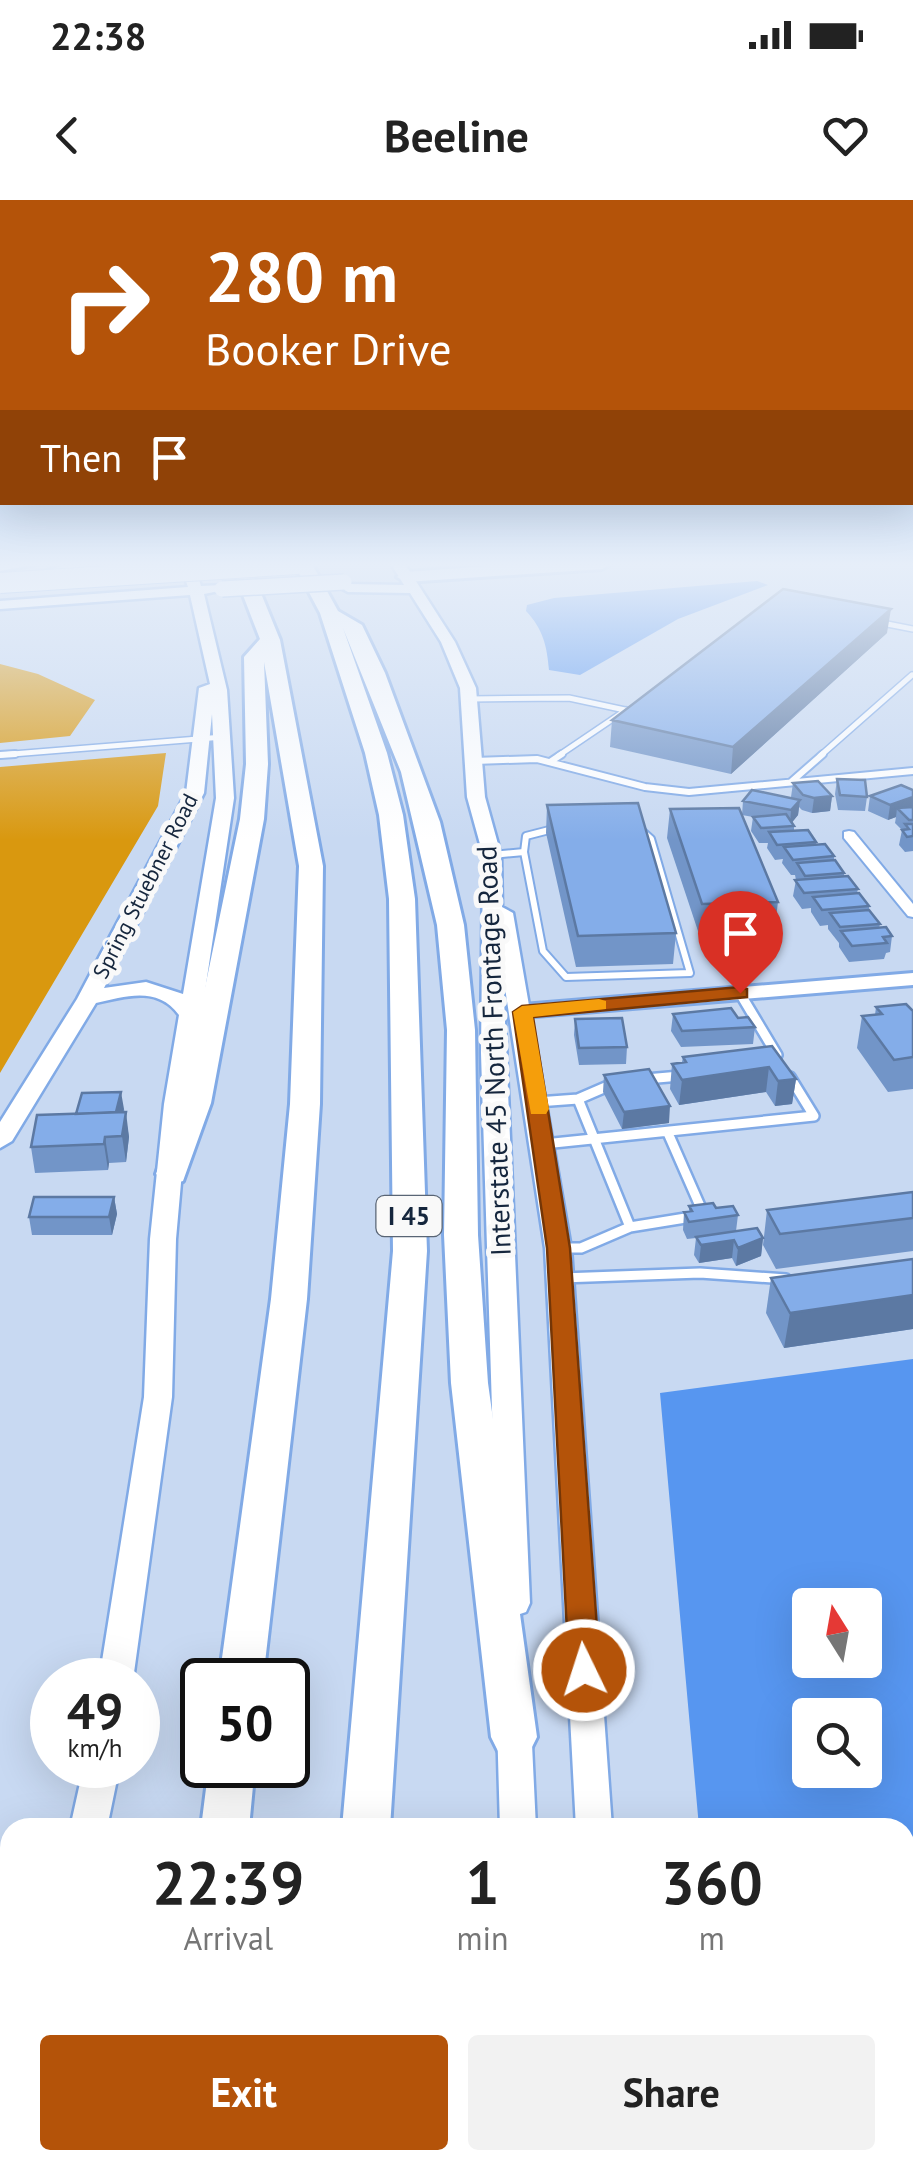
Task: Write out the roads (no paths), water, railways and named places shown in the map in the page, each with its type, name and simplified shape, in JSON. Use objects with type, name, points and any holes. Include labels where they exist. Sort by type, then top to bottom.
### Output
[{"type":"highway","points":[[172,1174],[196,1103],[242,879],[257,764],[256,656]]},
{"type":"highway","points":[[244,1658],[288,1299],[309,1004],[311,866],[273,656]]},
{"type":"highway","name":"I 45","points":[[354,656],[391,816],[402,899],[410,1251],[367,1818]]},
{"type":"highway","points":[[368,656],[424,802],[443,884],[461,1028],[462,1264],[470,1388],[514,1737]]},
{"type":"highway","points":[[225,1818],[229,1788]]},
{"type":"main road","name":"Spring Stuebner Road","points":[[0,1142],[6,1118],[88,999],[194,792],[213,738],[213,656]]},
{"type":"main road","name":"Interstate 45 North Frontage Road","points":[[453,656],[469,698],[476,796],[492,855],[492,1053],[514,1558],[518,1818]]},
{"type":"main road","points":[[119,1658],[158,1397],[163,1238],[176,1104],[225,798],[213,738]]},
{"type":"main road","points":[[492,855],[538,1102],[558,1248],[593,1818]]},
{"type":"main road","name":"Spring Stuebner Road","points":[[88,999],[165,990],[181,998],[192,1017]]},
{"type":"main road","points":[[90,1818],[97,1788]]},
{"type":"street","points":[[850,835],[910,906]]},
{"type":"street","points":[[522,1012],[913,979]]},
{"type":"lane","points":[[791,782],[913,674]]},
{"type":"lane","points":[[469,698],[569,698],[625,710]]},
{"type":"lane","points":[[550,762],[640,699]]},
{"type":"lane","points":[[0,755],[213,738]]},
{"type":"lane","points":[[474,761],[550,762],[665,791],[913,771]]},
{"type":"lane","points":[[573,827],[526,836],[524,852],[543,952],[566,977],[690,973]]},
{"type":"lane","points":[[631,827],[651,839],[698,996]]},
{"type":"lane","points":[[492,855],[524,852]]},
{"type":"lane","points":[[544,1144],[595,1142],[814,1116],[740,993]]},
{"type":"lane","points":[[764,1066],[782,1064]]},
{"type":"lane","points":[[638,1080],[692,1074]]},
{"type":"lane","points":[[538,1102],[578,1099],[602,1084],[620,1082]]},
{"type":"lane","points":[[578,1099],[630,1227]]},
{"type":"lane","points":[[558,1248],[581,1248],[630,1227],[704,1216],[668,1133]]},
{"type":"lane","points":[[560,1278],[700,1273],[803,1282]]},
{"type":"water","points":[[547,656],[613,656],[580,675],[549,670]]},
{"type":"water","points":[[913,1359],[913,1818],[698,1818],[660,1393]]}]
